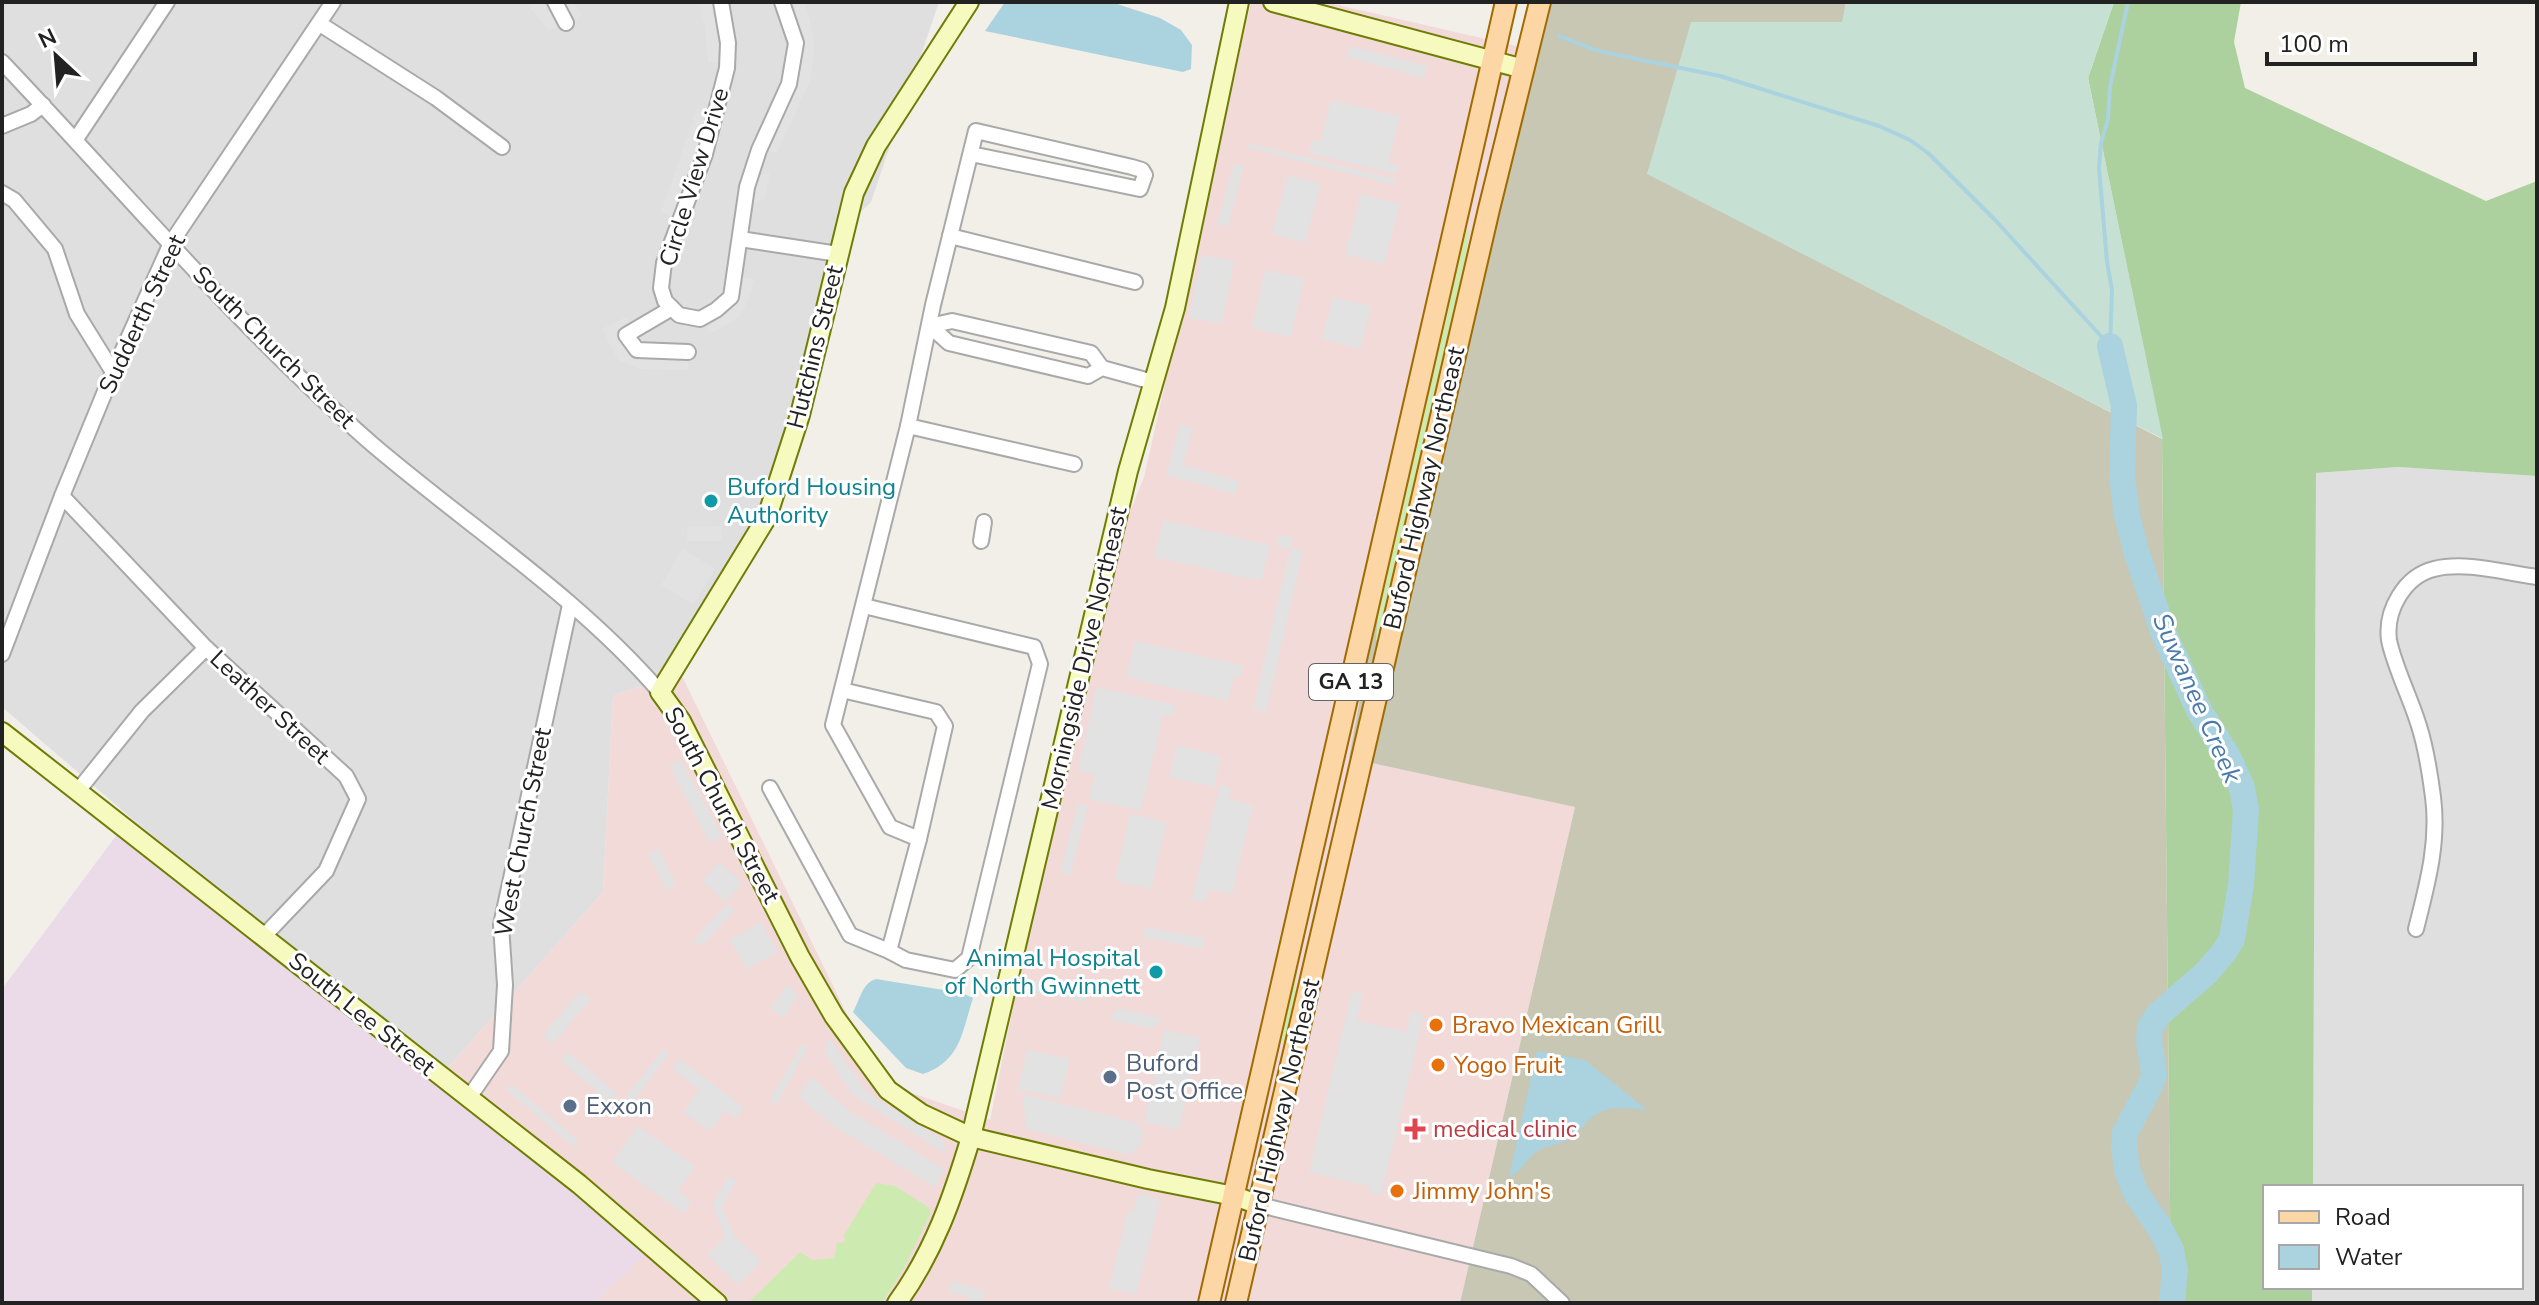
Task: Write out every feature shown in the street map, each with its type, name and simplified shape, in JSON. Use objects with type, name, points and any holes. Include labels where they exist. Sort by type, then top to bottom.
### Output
[{"type":"main road","name":"Buford Highway Northeast","points":[[1209,1303],[1506,2]]},
{"type":"main road","name":"Buford Highway Northeast","points":[[1236,1303],[1540,2]]},
{"type":"street","points":[[76,139],[167,2]]},
{"type":"street","name":"Sudderth Street","points":[[2,654],[62,496],[171,243],[333,2]]},
{"type":"street","points":[[555,2],[566,23]]},
{"type":"street","name":"Circle View Drive","points":[[672,308],[665,301],[661,288],[664,263],[705,154],[727,68],[728,43],[721,2]]},
{"type":"street","points":[[688,352],[637,350],[626,335],[672,308],[679,315],[700,319],[731,297],[747,187],[759,150],[789,84],[794,63],[796,43],[782,2]]},
{"type":"street","name":"Hutchins Street","points":[[660,692],[767,517],[800,415],[854,193],[876,146],[969,2]]},
{"type":"street","name":"Morningside Drive Northeast","points":[[897,1303],[912,1283],[940,1230],[971,1137],[1086,645],[1175,308],[1239,2]]},
{"type":"street","points":[[1273,2],[1524,69]]},
{"type":"street","points":[[320,24],[436,98],[502,147]]},
{"type":"street","name":"South Church Street","points":[[2,62],[264,341],[371,443],[614,642],[660,692],[681,721],[800,957],[860,1054],[888,1090],[922,1114],[971,1137],[1234,1196],[1260,1205]]},
{"type":"street","points":[[2,126],[31,114],[43,105]]},
{"type":"street","points":[[919,839],[890,827],[833,725],[908,426],[976,131],[1142,170],[1145,182],[1140,189],[971,154]]},
{"type":"street","points":[[1068,174],[1072,153]]},
{"type":"street","points":[[2,193],[14,200],[55,249],[77,314],[113,372]]},
{"type":"street","points":[[950,236],[1135,282]]},
{"type":"street","points":[[740,239],[838,254]]},
{"type":"street","points":[[930,326],[952,321],[1091,353],[1102,368],[1153,382]]},
{"type":"street","points":[[930,326],[949,343],[1088,376],[1102,368]]},
{"type":"street","points":[[1021,360],[1024,338]]},
{"type":"street","points":[[908,426],[1074,464]]},
{"type":"street","name":"Leather Street","points":[[62,496],[206,648],[346,776],[358,799],[326,871],[264,936]]},
{"type":"street","points":[[981,541],[984,522]]},
{"type":"street","points":[[2416,929],[2431,872],[2436,838],[2433,798],[2420,728],[2389,638],[2393,609],[2403,589],[2417,576],[2435,569],[2460,567],[2537,577]]},
{"type":"street","name":"West Church Street","points":[[468,1099],[501,1051],[505,985],[501,925],[570,605]]},
{"type":"street","points":[[770,788],[850,935],[906,960],[955,970],[969,958],[1040,664],[1034,647],[864,606]]},
{"type":"street","points":[[77,792],[142,711],[206,648]]},
{"type":"street","points":[[842,690],[936,712],[945,726],[889,951]]},
{"type":"street","name":"South Lee Street","points":[[2,732],[589,1193],[717,1303]]},
{"type":"street","points":[[1260,1205],[1511,1266],[1531,1274],[1562,1303]]},
{"type":"shaded area","points":[[2,2],[939,2],[871,202],[849,224],[781,480],[680,672],[613,696],[603,892],[447,1069],[130,817],[2,707]]},
{"type":"shaded area","points":[[525,2],[573,2],[582,14],[575,20],[548,30]]},
{"type":"shaded area","points":[[712,2],[720,63],[708,62],[699,3]]},
{"type":"shaded area","points":[[792,2],[805,2],[814,40],[813,58],[810,81],[777,153],[765,150],[801,70],[799,20]]},
{"type":"shaded area","points":[[1251,2],[1325,2],[1525,48],[1349,757],[1575,807],[1460,1303],[594,1303],[660,1240],[447,1069],[603,892],[613,696],[680,672],[880,1082],[990,1120],[1098,591],[1144,477]]},
{"type":"shaded area","points":[[1531,2],[1846,2],[1843,22],[1647,173],[2162,439],[2171,1303],[1460,1303],[1575,807],[1349,758],[1375,618],[1444,361]]},
{"type":"shaded area","points":[[1846,2],[2114,2],[2088,78],[2163,439],[1647,174],[1691,22],[1842,22]]},
{"type":"shaded area","points":[[1350,46],[1427,66],[1424,78],[1347,57]]},
{"type":"shaded area","points":[[1331,100],[1400,116],[1388,163],[1398,166],[1396,174],[1309,153],[1312,140],[1320,142]]},
{"type":"shaded area","points":[[697,109],[710,112],[673,218],[661,212]]},
{"type":"shaded area","points":[[1249,143],[1396,179],[1394,185],[1248,148]]},
{"type":"shaded area","points":[[1234,163],[1244,166],[1228,227],[1217,224]]},
{"type":"shaded area","points":[[770,173],[765,199],[750,205],[756,176]]},
{"type":"shaded area","points":[[1288,175],[1321,184],[1305,243],[1272,234]]},
{"type":"shaded area","points":[[1361,194],[1400,204],[1384,264],[1345,254]]},
{"type":"shaded area","points":[[1201,255],[1234,261],[1222,324],[1189,318]]},
{"type":"shaded area","points":[[1265,270],[1304,278],[1291,337],[1252,328]]},
{"type":"shaded area","points":[[741,277],[754,279],[748,301],[738,318],[710,334],[705,322],[730,309]]},
{"type":"shaded area","points":[[1333,297],[1371,306],[1360,349],[1322,339]]},
{"type":"shaded area","points":[[626,317],[639,341],[687,344],[688,370],[639,369],[618,360],[602,329]]},
{"type":"shaded area","points":[[1180,424],[1193,428],[1183,465],[1239,481],[1236,494],[1166,475]]},
{"type":"shaded area","points":[[2398,467],[2537,476],[2537,1303],[2312,1303],[2312,1289],[2523,1289],[2523,1185],[2313,1185],[2316,473]]},
{"type":"shaded area","points":[[1163,520],[1270,545],[1261,581],[1154,557]]},
{"type":"shaded area","points":[[721,526],[722,541],[687,541],[687,527]]},
{"type":"shaded area","points":[[1279,534],[1293,538],[1290,548],[1303,551],[1266,712],[1253,709],[1290,549],[1276,545]]},
{"type":"shaded area","points":[[683,549],[715,569],[693,605],[661,585]]},
{"type":"shaded area","points":[[1135,641],[1244,666],[1241,677],[1234,676],[1228,701],[1126,677]]},
{"type":"shaded area","points":[[1097,687],[1175,705],[1173,717],[1163,715],[1141,811],[1089,799],[1095,774],[1078,770]]},
{"type":"shaded area","points":[[1177,745],[1221,756],[1214,787],[1169,777]]},
{"type":"shaded area","points":[[681,760],[723,837],[710,843],[669,766]]},
{"type":"shaded area","points":[[1220,785],[1231,788],[1229,799],[1253,805],[1232,894],[1209,889],[1205,902],[1192,899]]},
{"type":"shaded area","points":[[1078,803],[1088,806],[1070,875],[1060,873]]},
{"type":"shaded area","points":[[1130,814],[1166,822],[1151,889],[1115,881]]},
{"type":"shaded area","points":[[130,817],[661,1240],[594,1303],[2,1303],[2,989]]},
{"type":"shaded area","points":[[659,849],[676,885],[666,890],[648,854]]},
{"type":"shaded area","points":[[719,862],[743,883],[726,902],[702,881]]},
{"type":"shaded area","points":[[727,904],[734,911],[703,945],[692,942]]},
{"type":"shaded area","points":[[761,922],[778,952],[746,969],[730,940]]},
{"type":"shaded area","points":[[1145,927],[1205,938],[1202,949],[1143,937]]},
{"type":"shaded area","points":[[1034,981],[1088,991],[1086,1002],[1032,992]]},
{"type":"shaded area","points":[[788,984],[798,996],[783,1018],[770,1008]]},
{"type":"shaded area","points":[[580,991],[591,999],[553,1044],[543,1035]]},
{"type":"shaded area","points":[[1352,991],[1363,994],[1357,1020],[1406,1032],[1411,1012],[1424,1015],[1381,1195],[1370,1193],[1371,1187],[1309,1172]]},
{"type":"shaded area","points":[[1118,1008],[1163,1019],[1152,1029],[1109,1019]]},
{"type":"shaded area","points":[[1164,1030],[1200,1038],[1179,1130],[1144,1122]]},
{"type":"shaded area","points":[[829,1038],[867,1092],[944,1141],[946,1154],[853,1095],[824,1052]]},
{"type":"shaded area","points":[[802,1044],[808,1047],[777,1104],[770,1100]]},
{"type":"shaded area","points":[[663,1049],[669,1054],[631,1105],[624,1100]]},
{"type":"shaded area","points":[[1027,1050],[1070,1059],[1061,1098],[1018,1089]]},
{"type":"shaded area","points":[[568,1052],[618,1094],[610,1103],[561,1061]]},
{"type":"shaded area","points":[[679,1059],[744,1107],[736,1119],[725,1111],[710,1131],[683,1112],[699,1089],[672,1069]]},
{"type":"shaded area","points":[[811,1077],[849,1111],[944,1169],[935,1187],[835,1127],[798,1096]]},
{"type":"shaded area","points":[[511,1084],[578,1140],[573,1146],[506,1090]]},
{"type":"shaded area","points":[[1023,1094],[1138,1123],[1143,1133],[1140,1145],[1130,1155],[1026,1129]]},
{"type":"shaded area","points":[[638,1126],[695,1166],[678,1191],[692,1201],[683,1213],[612,1162]]},
{"type":"shaded area","points":[[728,1176],[736,1181],[722,1207],[734,1235],[761,1261],[738,1285],[707,1255],[725,1236],[712,1204]]},
{"type":"shaded area","points":[[1138,1194],[1160,1199],[1136,1295],[1109,1288],[1128,1212],[1133,1212]]},
{"type":"shaded area","points":[[952,1281],[986,1291],[982,1303],[969,1303],[970,1298],[948,1292]]},
{"type":"green space","points":[[2114,2],[2241,2],[2234,42],[2245,88],[2486,201],[2537,181],[2537,476],[2398,467],[2316,473],[2313,1185],[2263,1185],[2263,1289],[2312,1289],[2312,1303],[2171,1303],[2162,438],[2088,78]]},
{"type":"green space","points":[[1466,230],[1469,230],[1464,274],[1380,641],[1376,640],[1379,601]]},
{"type":"green space","points":[[1295,961],[1298,961],[1294,1005],[1285,1043],[1282,1042],[1288,989]]},
{"type":"green space","points":[[876,1183],[895,1186],[928,1207],[931,1213],[903,1270],[882,1303],[748,1303],[800,1252],[812,1260],[834,1258],[837,1243],[845,1242],[844,1235]]},
{"type":"water","points":[[1005,2],[1111,2],[1160,18],[1181,30],[1192,45],[1191,69],[1183,72],[985,31]]},
{"type":"water","points":[[876,979],[962,993],[973,998],[958,1044],[936,1068],[923,1074],[906,1068],[853,1012],[864,988]]},
{"type":"water","points":[[1537,1051],[1585,1060],[1647,1110],[1616,1108],[1601,1112],[1569,1139],[1536,1152],[1509,1177]]},
{"type":"waterway","name":"Suwanee Creek","points":[[2110,346],[2112,290],[2099,168],[2110,87],[2128,2]]},
{"type":"waterway","points":[[1559,36],[1598,51],[1720,76],[1879,126],[1910,140],[1928,153],[1997,222],[2110,346]]},
{"type":"waterway","name":"Suwanee Creek","points":[[2110,346],[2124,406],[2122,476],[2127,516],[2137,554],[2164,634],[2199,710],[2227,755],[2242,788],[2246,810],[2241,885],[2232,939],[2206,973],[2158,1015],[2150,1027],[2154,1075],[2125,1133],[2128,1173],[2137,1195],[2171,1250],[2175,1270],[2172,1303]]},
{"type":"place","name":"Buford Housing Authority","points":[[711,501]]},
{"type":"place","name":"Animal Hospital of North Gwinnett","points":[[1156,972]]},
{"type":"place","name":"Bravo Mexican Grill","points":[[1436,1025]]},
{"type":"place","name":"Yogo Fruit","points":[[1438,1065]]},
{"type":"place","name":"Buford Post Office","points":[[1110,1077]]},
{"type":"place","name":"Exxon","points":[[570,1106]]},
{"type":"place","name":"medical clinic","points":[[1415,1129]]},
{"type":"place","name":"Jimmy John's","points":[[1397,1191]]}]
